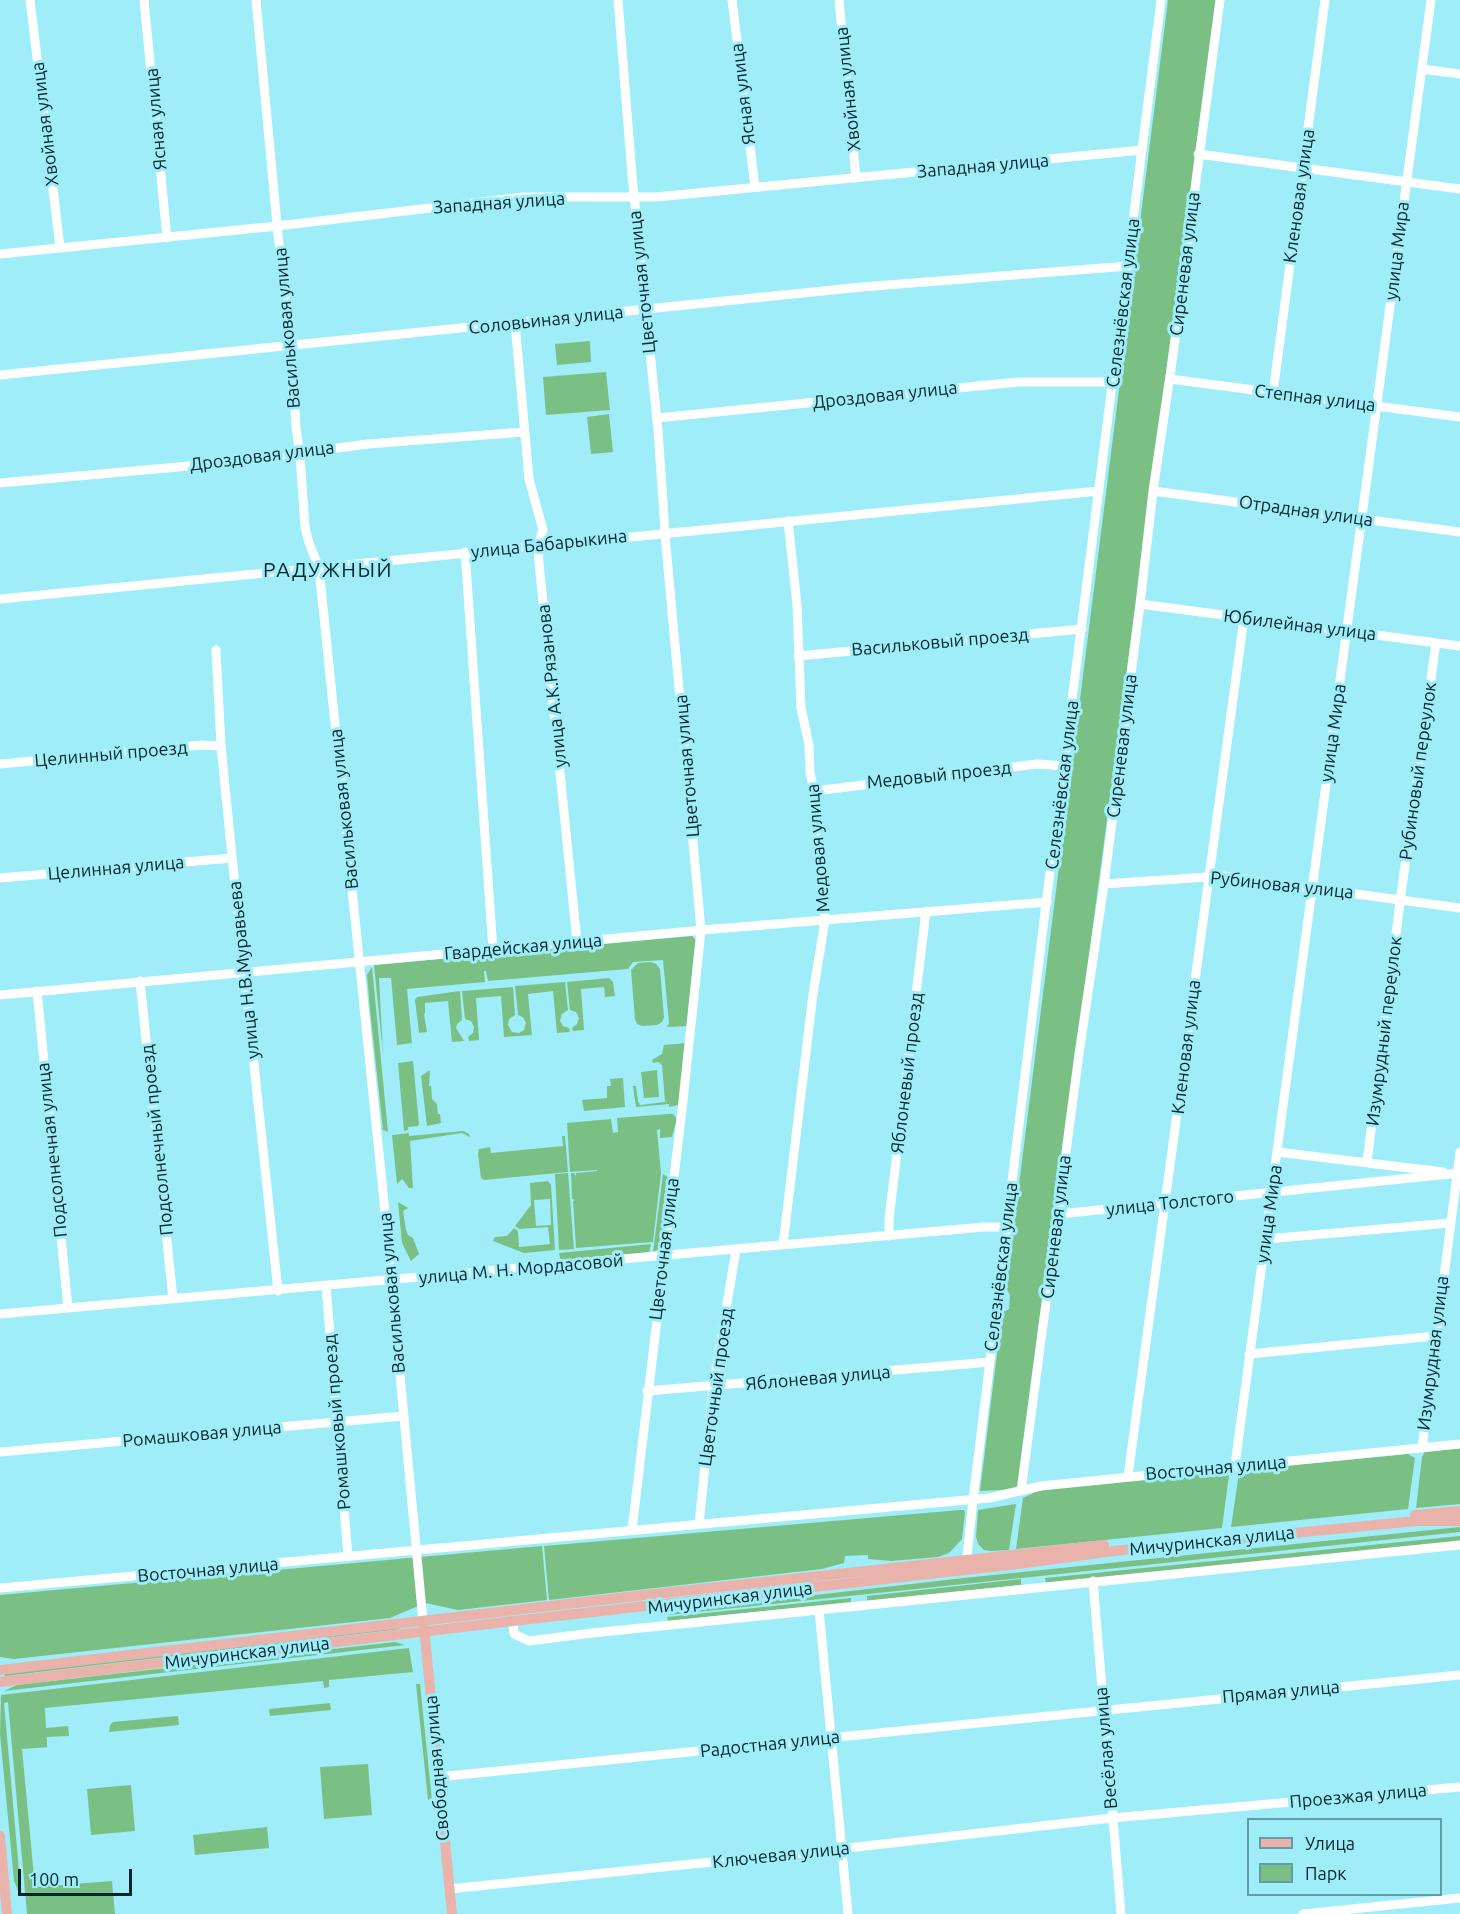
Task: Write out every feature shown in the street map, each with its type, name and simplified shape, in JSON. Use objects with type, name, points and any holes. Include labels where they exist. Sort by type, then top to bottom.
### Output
[{"type":"main road","name":"Мичуринская улица","points":[[0,1670],[423,1621],[1460,1511]]},
{"type":"main road","name":"Мичуринская улица","points":[[0,1682],[424,1633],[966,1565],[1416,1521],[1460,1521]]},
{"type":"main road","name":"Свободная улица","points":[[423,1621],[452,1914]]},
{"type":"main road","points":[[0,1836],[7,1914]]},
{"type":"street","name":"Хвойная улица","points":[[30,0],[60,247]]},
{"type":"street","name":"Ясная улица","points":[[144,0],[167,237]]},
{"type":"street","name":"Васильковая улица","points":[[256,0],[291,345],[305,527],[319,568],[423,1621]]},
{"type":"street","name":"Цветочная улица","points":[[618,0],[701,930],[632,1530]]},
{"type":"street","name":"Ясная улица","points":[[732,0],[754,187]]},
{"type":"street","name":"Хвойная улица","points":[[839,0],[856,178]]},
{"type":"street","name":"Селезнёвская улица","points":[[966,1565],[1006,1227],[1161,0]]},
{"type":"street","name":"Сиреневая улица","points":[[1021,1491],[1104,884],[1153,491],[1220,0]]},
{"type":"street","name":"Кленовая улица","points":[[1273,393],[1325,0]]},
{"type":"street","name":"улица Мира","points":[[1235,1466],[1431,0]]},
{"type":"street","points":[[1422,69],[1460,74]]},
{"type":"street","name":"Западная улица","points":[[0,254],[278,226],[524,197],[634,198],[1142,150]]},
{"type":"street","points":[[1198,154],[1460,189]]},
{"type":"street","name":"Соловьиная улица","points":[[0,375],[906,283],[1128,266]]},
{"type":"street","name":"улица А.К.Рязанова","points":[[515,322],[528,479],[543,530],[538,545],[577,942]]},
{"type":"street","name":"Степная улица","points":[[1170,379],[1460,417]]},
{"type":"street","name":"Дроздовая улица","points":[[657,418],[1018,382],[1113,382]]},
{"type":"street","name":"Дроздовая улица","points":[[0,483],[300,456],[330,448],[368,444],[524,432]]},
{"type":"street","name":"улица Бабарыкина","points":[[0,599],[1099,491]]},
{"type":"street","name":"Отрадная улица","points":[[1153,491],[1460,532]]},
{"type":"street","name":"Медовая улица","points":[[783,1245],[813,994],[825,920],[809,745],[801,708],[797,605],[788,521]]},
{"type":"street","points":[[465,552],[493,950]]},
{"type":"street","name":"Юбилейная улица","points":[[1140,604],[1460,646]]},
{"type":"street","name":"Кленовая улица","points":[[1128,1476],[1244,618]]},
{"type":"street","name":"Васильковый проезд","points":[[798,656],[1082,630]]},
{"type":"street","name":"Рубиновый переулок","points":[[1401,899],[1436,643]]},
{"type":"street","name":"улица Н.В.Муравьева","points":[[216,650],[221,746],[278,1290]]},
{"type":"street","name":"Целинный проезд","points":[[0,764],[202,745],[221,746]]},
{"type":"street","name":"Медовый проезд","points":[[814,790],[1037,764],[1064,766]]},
{"type":"street","name":"Целинная улица","points":[[0,878],[232,858]]},
{"type":"street","name":"Рубиновая улица","points":[[1104,884],[1208,876],[1312,887],[1460,908]]},
{"type":"street","name":"Изумрудный переулок","points":[[1367,1162],[1401,899]]},
{"type":"street","name":"Гвардейская улица","points":[[0,994],[701,930],[1047,902]]},
{"type":"street","name":"Яблоневый проезд","points":[[889,1236],[889,1219],[926,911]]},
{"type":"street","name":"Подсолнечный проезд","points":[[140,981],[173,1299]]},
{"type":"street","name":"Подсолнечная улица","points":[[37,991],[68,1308]]},
{"type":"street","points":[[1277,1152],[1458,1174]]},
{"type":"street","name":"Изумрудная улица","points":[[1422,1448],[1460,1152]]},
{"type":"street","name":"улица Толстого","points":[[1059,1214],[1458,1174]]},
{"type":"street","points":[[1266,1239],[1450,1223]]},
{"type":"street","name":"улица М. Н. Мордасовой","points":[[0,1314],[1006,1227]]},
{"type":"street","name":"Цветочный проезд","points":[[699,1524],[713,1387],[736,1250]]},
{"type":"street","name":"Ромашковый проезд","points":[[326,1286],[348,1557]]},
{"type":"street","points":[[1250,1353],[1435,1336]]},
{"type":"street","name":"Яблоневая улица","points":[[647,1391],[990,1362]]},
{"type":"street","name":"Ромашковая улица","points":[[0,1452],[403,1416]]},
{"type":"street","name":"Восточная улица","points":[[0,1588],[973,1500],[1041,1486],[1460,1444]]},
{"type":"street","points":[[513,1621],[514,1634],[529,1641],[1093,1581],[1460,1545]]},
{"type":"street","name":"Весёлая улица","points":[[1093,1581],[1102,1710],[1121,1914]]},
{"type":"street","points":[[819,1610],[848,1914]]},
{"type":"street","name":"Прямая улица","points":[[1102,1710],[1460,1675]]},
{"type":"street","name":"Радостная улица","points":[[438,1777],[1102,1710]]},
{"type":"street","name":"Проезжая улица","points":[[1112,1818],[1460,1787]]},
{"type":"street","name":"Ключевая улица","points":[[449,1888],[1112,1818]]},
{"type":"street","points":[[1303,1914],[1460,1898]]},
{"type":"green space","points":[[1168,0],[1216,0],[1018,1489],[980,1491],[1002,1313],[1009,1309],[1010,1295],[1006,1288]]},
{"type":"green space","points":[[590,341],[591,362],[557,365],[555,344]]},
{"type":"green space","points":[[606,372],[610,410],[546,415],[543,377]]},
{"type":"green space","points":[[609,414],[613,452],[591,454],[587,417]]},
{"type":"green space","points":[[692,936],[698,942],[689,1026],[667,1027],[669,1023],[663,960],[633,962],[628,969],[488,981],[486,971],[484,971],[485,982],[407,989],[412,1043],[397,1045],[391,978],[379,978],[383,1054],[374,965]]},
{"type":"green space","points":[[651,962],[660,969],[664,1017],[657,1025],[642,1026],[637,1024],[635,1019],[631,970],[638,963]]},
{"type":"green space","points":[[372,967],[388,1132],[383,1130],[370,1010],[367,975]]},
{"type":"green space","points":[[609,978],[613,982],[615,996],[605,997],[604,987],[581,989],[584,1030],[573,1031],[572,1028],[577,1024],[579,1018],[576,1012],[570,1010],[567,982]]},
{"type":"green space","points":[[565,982],[568,1010],[562,1014],[560,1021],[563,1026],[569,1028],[570,1032],[557,1033],[553,991],[528,994],[532,1035],[504,1037],[501,996],[476,998],[479,1040],[469,1041],[468,1037],[473,1033],[474,1027],[471,1021],[465,1019],[462,991],[513,987],[515,1015],[509,1019],[508,1025],[512,1032],[519,1033],[524,1030],[526,1023],[523,1017],[518,1015],[515,986]]},
{"type":"green space","points":[[460,991],[462,1020],[456,1028],[464,1041],[452,1042],[448,1001],[425,1003],[427,1032],[419,1033],[415,1000],[417,997]]},
{"type":"green space","points":[[687,1043],[678,1105],[636,1107],[633,1086],[636,1086],[640,1105],[665,1102],[662,1065],[658,1062],[653,1063],[652,1060],[662,1054],[664,1045]]},
{"type":"green space","points":[[413,1061],[419,1124],[408,1127],[408,1130],[404,1131],[398,1063]]},
{"type":"green space","points":[[430,1070],[429,1086],[431,1086],[432,1099],[437,1104],[441,1123],[427,1126],[421,1076]]},
{"type":"green space","points":[[657,1070],[659,1097],[644,1098],[641,1072]]},
{"type":"green space","points":[[623,1078],[625,1107],[584,1111],[582,1100],[607,1098],[607,1086],[611,1086],[610,1079]]},
{"type":"green space","points":[[673,1114],[677,1119],[672,1137],[660,1138],[660,1129],[657,1130],[661,1173],[653,1242],[576,1248],[573,1201],[575,1200],[572,1199],[571,1173],[576,1176],[576,1173],[597,1170],[570,1172],[567,1123],[611,1119],[613,1133],[618,1132],[617,1118]]},
{"type":"green space","points":[[463,1131],[470,1137],[462,1133],[410,1141],[413,1188],[409,1188],[402,1179],[397,1184],[392,1135],[409,1133],[409,1136]]},
{"type":"green space","points":[[562,1136],[565,1136],[568,1172],[484,1180],[481,1178],[479,1149],[490,1147],[491,1153],[563,1146]]},
{"type":"green space","points":[[568,1173],[574,1249],[559,1250],[555,1174]]},
{"type":"green space","points":[[663,1174],[669,1178],[661,1242],[659,1249],[653,1252]]},
{"type":"green space","points":[[548,1181],[551,1185],[555,1250],[524,1253],[493,1241],[495,1237],[507,1236],[514,1228],[518,1231],[519,1247],[550,1244],[548,1227],[519,1229],[515,1226],[531,1205],[530,1183]],"holes":[[[550,1199],[551,1225],[536,1226],[534,1200]]]},
{"type":"green space","points":[[398,1202],[408,1208],[403,1211],[406,1230],[413,1238],[419,1254],[411,1261],[402,1243]]},
{"type":"green space","points":[[651,1244],[649,1253],[564,1261],[560,1258],[559,1253]]},
{"type":"green space","points":[[1460,1448],[1460,1504],[1416,1508],[1422,1457],[1425,1452]]},
{"type":"green space","points":[[1408,1454],[1415,1458],[1408,1509],[1231,1527],[1241,1470]]},
{"type":"green space","points":[[1224,1472],[1229,1475],[1222,1528],[1016,1549],[1023,1498],[1042,1489]]},
{"type":"green space","points":[[1016,1504],[1009,1550],[984,1550],[978,1544],[976,1537],[978,1510]]},
{"type":"green space","points":[[964,1510],[962,1539],[949,1553],[938,1557],[891,1561],[868,1559],[868,1555],[845,1556],[844,1563],[822,1569],[549,1600],[544,1546]]},
{"type":"green space","points":[[1460,1527],[1460,1532],[668,1615],[684,1610],[964,1578]]},
{"type":"green space","points":[[1460,1536],[1460,1542],[1046,1583],[1045,1578]]},
{"type":"green space","points":[[542,1546],[547,1600],[458,1610],[425,1603],[390,1618],[14,1659],[0,1657],[0,1595]]},
{"type":"green space","points":[[1021,1579],[1021,1585],[867,1601],[867,1596]]},
{"type":"green space","points":[[851,1598],[851,1602],[668,1621],[667,1617]]},
{"type":"green space","points":[[399,1628],[5,1676],[4,1674]]},
{"type":"green space","points":[[395,1642],[405,1645],[4,1691],[17,1685]]},
{"type":"green space","points":[[409,1648],[413,1672],[329,1680],[329,1687],[324,1688],[323,1681],[45,1708],[46,1728],[68,1726],[69,1736],[47,1737],[47,1747],[50,1747],[22,1749],[35,1887],[112,1881],[115,1914],[27,1914],[8,1702],[4,1703],[21,1893],[14,1881],[0,1734],[1,1695]]},
{"type":"green space","points":[[416,1684],[420,1684],[432,1800],[428,1800]]},
{"type":"green space","points":[[330,1703],[331,1710],[270,1716],[269,1709]]},
{"type":"green space","points":[[178,1716],[179,1725],[109,1732],[113,1722]]},
{"type":"green space","points":[[368,1764],[372,1815],[324,1819],[320,1767]]},
{"type":"green space","points":[[131,1785],[135,1831],[91,1835],[87,1789]]},
{"type":"green space","points":[[267,1827],[269,1848],[195,1855],[193,1835]]},
{"type":"district","name":"РАДУЖНЫЙ","points":[[328,570]]}]
